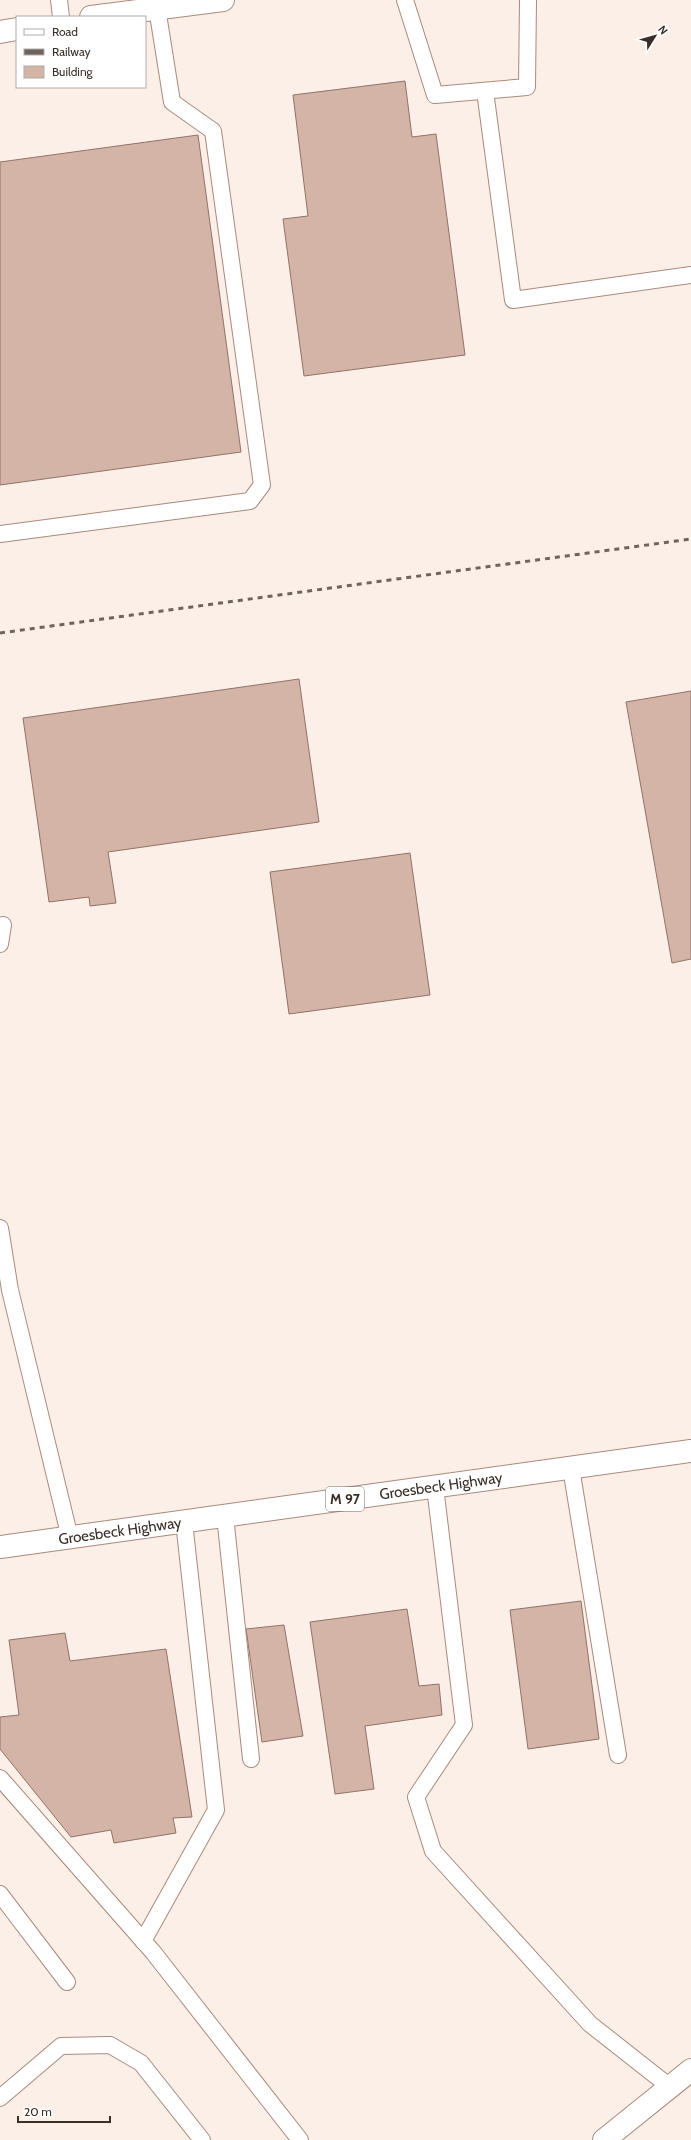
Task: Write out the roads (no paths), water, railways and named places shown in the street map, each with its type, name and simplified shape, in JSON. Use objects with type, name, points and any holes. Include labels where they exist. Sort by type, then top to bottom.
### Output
[{"type":"main road","points":[[98,16],[223,0]]},
{"type":"main road","points":[[0,32],[16,29]]},
{"type":"main road","name":"Groesbeck Highway","points":[[0,1547],[691,1451]]},
{"type":"main road","points":[[604,2140],[691,2070]]},
{"type":"lane","points":[[59,0],[61,16]]},
{"type":"lane","points":[[405,0],[435,95],[527,87],[528,0]]},
{"type":"lane","points":[[0,534],[250,501],[262,485],[213,131],[172,102],[157,8]]},
{"type":"lane","points":[[485,91],[513,300],[691,275]]},
{"type":"lane","points":[[0,944],[3,925]]},
{"type":"lane","points":[[0,1228],[10,1290],[70,1538]]},
{"type":"lane","points":[[571,1468],[618,1755]]},
{"type":"lane","points":[[435,1487],[464,1725],[416,1797],[433,1851],[590,2024],[670,2087]]},
{"type":"lane","points":[[225,1516],[251,1759]]},
{"type":"lane","points":[[143,1941],[216,1810],[184,1522]]},
{"type":"lane","points":[[0,1778],[143,1941],[300,2140]]},
{"type":"lane","points":[[0,1894],[68,1982]]},
{"type":"lane","points":[[0,2098],[61,2046],[110,2045],[141,2063],[202,2140]]},
{"type":"railway","points":[[0,633],[691,539]]}]
